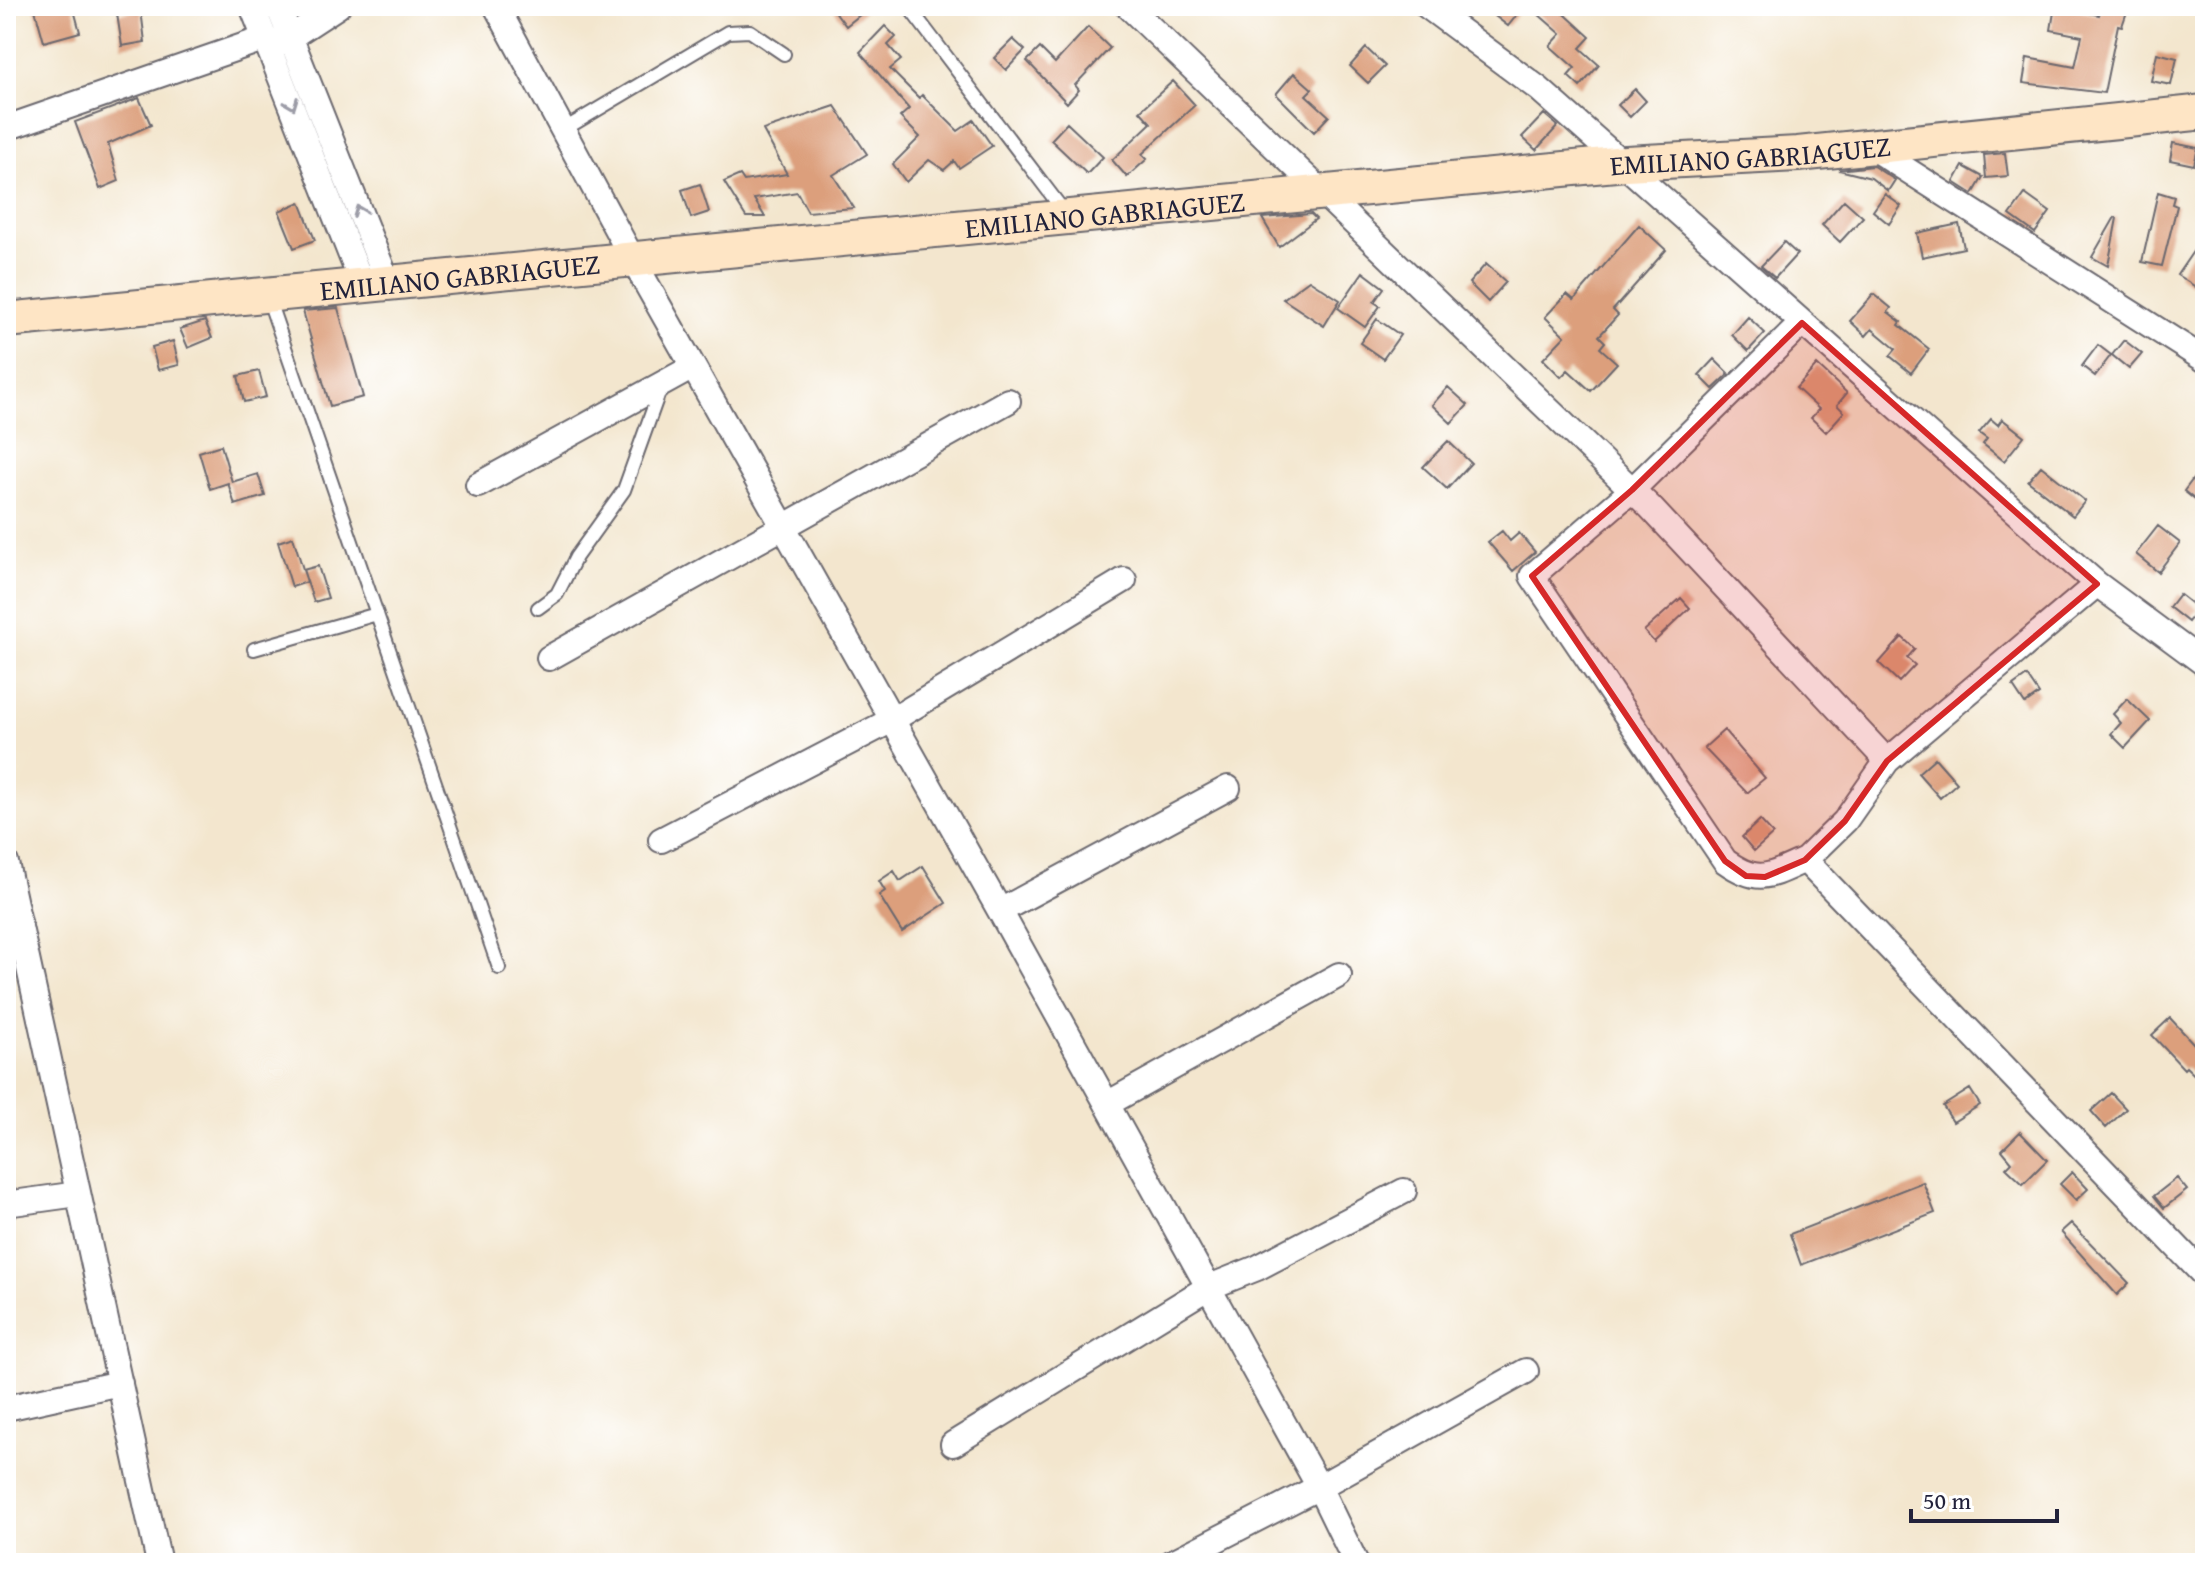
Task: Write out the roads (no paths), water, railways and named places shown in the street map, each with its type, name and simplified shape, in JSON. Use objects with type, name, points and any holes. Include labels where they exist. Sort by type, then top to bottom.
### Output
[{"type":"main road","name":"EMILIANO GABRIAGUEZ","points":[[6,320],[1323,195],[1626,163],[1871,147],[2205,112]]},
{"type":"street","points":[[252,6],[276,41],[375,284]]},
{"type":"street","points":[[276,41],[278,6]]},
{"type":"street","points":[[6,128],[276,41],[338,6]]},
{"type":"street","points":[[496,6],[633,260],[1000,911],[1319,1487],[1356,1563]]},
{"type":"street","points":[[1128,6],[1632,490],[1887,761]]},
{"type":"street","points":[[1427,6],[1539,89],[2097,584],[2205,664]]},
{"type":"street","points":[[1871,147],[2205,360]]},
{"type":"street","points":[[1802,323],[1632,490],[1532,576],[1725,861],[1746,876],[1765,877],[1805,860],[1845,821],[1887,761],[2097,584]]},
{"type":"street","points":[[478,485],[693,367]]},
{"type":"street","points":[[549,658],[1008,401]]},
{"type":"street","points":[[661,840],[892,720],[1124,580]]},
{"type":"street","points":[[1000,911],[1228,788]]},
{"type":"street","points":[[1805,860],[2205,1276]]},
{"type":"street","points":[[6,863],[16,960],[78,1194],[159,1563]]},
{"type":"street","points":[[1107,1104],[1339,975]]},
{"type":"street","points":[[953,1444],[1207,1288],[1257,1268],[1404,1191]]},
{"type":"street","points":[[6,1204],[78,1194]]},
{"type":"street","points":[[1171,1563],[1319,1487],[1526,1371]]},
{"type":"street","points":[[6,1408],[120,1383]]},
{"type":"lane","points":[[908,6],[1070,219]]},
{"type":"lane","points":[[563,130],[728,32],[750,31],[784,54]]},
{"type":"lane","points":[[267,295],[499,968]]},
{"type":"lane","points":[[538,608],[557,594],[576,557],[624,490],[662,384]]},
{"type":"lane","points":[[254,649],[377,614]]}]
